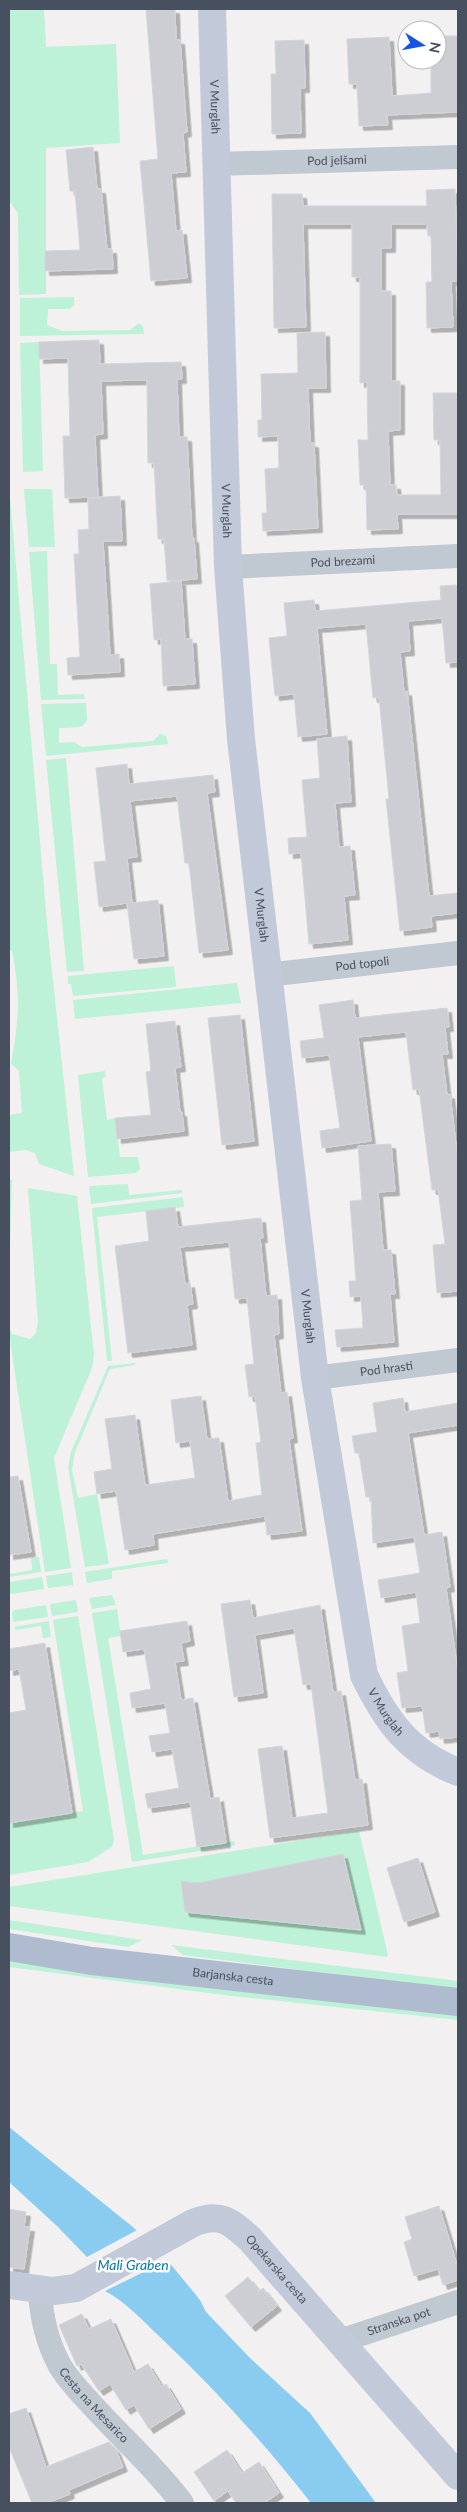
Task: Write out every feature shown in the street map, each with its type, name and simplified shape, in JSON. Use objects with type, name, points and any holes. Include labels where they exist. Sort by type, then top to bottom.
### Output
[{"type":"main road","name":"Barjanska cesta","points":[[9,1947],[111,1963],[458,2002]]},
{"type":"street","name":"V Murglah","points":[[212,9],[228,568],[241,739],[315,1378],[364,1674],[378,1703],[396,1730],[417,1751],[441,1765],[458,1772]]},
{"type":"street","name":"Pod jelšami","points":[[217,164],[458,157]]},
{"type":"street","name":"Pod brezami","points":[[228,568],[458,556]]},
{"type":"street","name":"Pod topoli","points":[[267,975],[458,954]]},
{"type":"street","name":"Pod hrasti","points":[[315,1378],[458,1360]]},
{"type":"street","name":"Opekarska cesta","points":[[9,2285],[53,2291],[76,2288],[91,2278],[208,2217],[220,2218],[237,2227],[289,2282],[458,2476]]},
{"type":"street","name":"Cesta na Mesarico","points":[[40,2290],[41,2313],[45,2329],[60,2366],[95,2408],[160,2475],[182,2503]]},
{"type":"street","name":"Stranska pot","points":[[340,2341],[458,2302]]},
{"type":"green space","points":[[9,9],[44,9],[46,47],[116,44],[120,143],[46,148],[46,294],[19,295],[18,213],[9,201]]},
{"type":"green space","points":[[74,297],[74,305],[70,309],[48,309],[47,325],[62,331],[130,330],[139,323],[143,327],[144,334],[20,336],[20,298]]},
{"type":"green space","points":[[39,342],[43,471],[23,472],[20,343]]},
{"type":"green space","points":[[9,485],[48,934],[74,1176],[39,1164],[35,1153],[26,1150],[9,1152],[9,1115],[22,1113],[19,1071],[11,1064],[16,1034],[18,995],[12,951],[9,951]]},
{"type":"green space","points":[[24,489],[52,489],[55,547],[29,547]]},
{"type":"green space","points":[[47,551],[50,664],[57,664],[58,695],[84,694],[85,699],[41,700],[29,552]]},
{"type":"green space","points":[[86,703],[87,721],[81,727],[59,728],[59,743],[74,742],[82,747],[153,741],[160,734],[166,736],[168,744],[46,756],[41,704]]},
{"type":"green space","points":[[66,758],[84,971],[67,972],[46,760]]},
{"type":"green space","points":[[174,966],[176,987],[73,996],[71,984],[68,984],[68,976]]},
{"type":"green space","points":[[237,983],[241,1003],[75,1019],[73,1000]]},
{"type":"green space","points":[[105,1071],[106,1077],[102,1078],[107,1120],[115,1118],[120,1157],[138,1157],[140,1169],[136,1173],[88,1177],[78,1075]]},
{"type":"green space","points":[[9,1179],[12,1180],[9,1282]]},
{"type":"green space","points":[[128,1184],[129,1195],[182,1190],[182,1193],[91,1204],[89,1186]]},
{"type":"green space","points":[[28,1188],[77,1196],[94,1355],[92,1368],[54,1458],[71,1568],[45,1572],[9,1333],[9,1327],[12,1334],[30,1339],[36,1333],[38,1322]]},
{"type":"green space","points":[[183,1197],[184,1207],[97,1217],[112,1361],[107,1361],[92,1208]]},
{"type":"green space","points":[[135,1363],[135,1365],[110,1369],[75,1452],[72,1470],[78,1498],[97,1494],[109,1564],[85,1567],[68,1467],[71,1452],[108,1366]]},
{"type":"green space","points":[[39,1557],[41,1572],[9,1577],[9,1574],[32,1570],[31,1558]]},
{"type":"green space","points":[[167,1559],[168,1563],[112,1571],[112,1579],[87,1583],[85,1572]]},
{"type":"green space","points":[[72,1572],[73,1585],[48,1588],[46,1576]]},
{"type":"green space","points":[[42,1577],[44,1589],[11,1594],[9,1592],[9,1582]]},
{"type":"green space","points":[[112,1595],[116,1605],[92,1609],[89,1598]]},
{"type":"green space","points":[[76,1600],[78,1612],[52,1616],[50,1604]]},
{"type":"green space","points":[[46,1605],[48,1617],[13,1622],[12,1612],[15,1610]]},
{"type":"green space","points":[[117,1609],[121,1636],[108,1638],[143,1855],[234,1841],[235,1845],[132,1862],[92,1613]]},
{"type":"green space","points":[[78,1616],[114,1840],[112,1847],[88,1862],[9,1875],[9,1823],[83,1811],[53,1620]]},
{"type":"green space","points":[[49,1621],[51,1637],[43,1638],[41,1626],[16,1630],[14,1627]]},
{"type":"green space","points":[[359,1831],[387,1957],[9,1906],[9,1887]]},
{"type":"green space","points":[[9,1920],[142,1940],[128,1947],[9,1929]]},
{"type":"green space","points":[[171,1945],[458,1981],[458,1990],[183,1955]]},
{"type":"green space","points":[[9,1961],[458,2014],[458,2020],[232,1996],[9,1967]]},
{"type":"water","name":"Mali Graben","points":[[9,2127],[134,2228],[168,2261],[200,2300],[206,2312],[250,2358],[310,2413],[376,2503],[311,2503],[258,2438],[220,2397],[134,2312],[105,2291],[114,2285],[57,2226],[9,2182]]},
{"type":"pier","points":[[139,2229],[170,2259],[105,2291],[103,2289],[111,2284],[85,2258]]},
{"type":"building","points":[[146,9],[175,9],[176,40],[180,40],[187,132],[183,133],[186,172],[171,173],[176,231],[182,230],[187,278],[151,281],[140,161],[158,159]]},
{"type":"building","points":[[447,36],[458,36],[458,112],[387,115],[388,125],[359,126],[357,84],[349,84],[347,39],[389,37],[392,96],[431,93],[431,70],[447,70]]},
{"type":"building","points":[[304,40],[305,88],[300,88],[301,133],[272,134],[271,74],[276,74],[275,41]]},
{"type":"building","points":[[93,147],[97,189],[101,189],[107,249],[112,249],[113,269],[45,271],[45,251],[80,250],[75,191],[70,191],[66,150]]},
{"type":"building","points":[[455,189],[458,281],[451,281],[453,327],[427,328],[426,282],[432,282],[431,236],[428,236],[427,224],[391,224],[391,248],[381,248],[381,291],[391,291],[391,381],[400,381],[400,430],[388,431],[390,485],[396,485],[397,495],[441,495],[440,440],[434,440],[433,393],[458,393],[458,514],[397,514],[398,529],[367,530],[366,485],[360,485],[358,440],[368,440],[367,382],[360,383],[360,277],[352,277],[352,224],[303,224],[306,327],[274,328],[272,194],[302,194],[303,206],[427,206],[426,190]]},
{"type":"building","points":[[325,332],[326,388],[308,388],[310,443],[314,443],[318,528],[263,531],[262,513],[267,513],[265,469],[279,468],[278,436],[258,437],[258,420],[262,420],[261,374],[298,373],[297,333]]},
{"type":"building","points":[[99,340],[100,364],[181,362],[182,379],[177,379],[179,437],[187,437],[192,538],[194,538],[197,579],[167,581],[164,539],[158,539],[154,463],[148,463],[147,380],[101,381],[103,434],[95,435],[98,497],[65,498],[63,436],[70,436],[68,358],[39,359],[39,342]]},
{"type":"building","points":[[120,496],[122,541],[103,541],[110,655],[119,654],[120,672],[68,675],[67,658],[80,657],[74,554],[79,554],[78,530],[89,529],[88,498]]},
{"type":"building","points":[[181,581],[185,639],[192,639],[195,684],[163,686],[161,639],[154,640],[150,584]]},
{"type":"building","points":[[458,585],[458,662],[446,663],[442,618],[408,621],[410,651],[400,652],[404,692],[407,691],[429,896],[458,893],[458,913],[431,916],[432,927],[400,931],[386,799],[389,799],[379,697],[373,698],[366,624],[317,628],[327,734],[298,737],[294,694],[275,696],[269,638],[287,636],[284,603],[314,600],[315,611],[441,600],[440,586]]},
{"type":"building","points":[[347,736],[351,802],[335,803],[339,847],[350,846],[355,895],[344,896],[348,940],[309,944],[301,853],[289,854],[288,838],[307,837],[302,780],[320,778],[317,739]]},
{"type":"building","points":[[127,764],[129,784],[213,775],[215,792],[207,793],[228,950],[199,953],[189,863],[185,863],[177,796],[130,801],[137,857],[127,858],[132,903],[158,900],[164,956],[134,959],[127,903],[99,907],[94,862],[106,861],[96,768]]},
{"type":"building","points":[[353,1000],[355,1018],[447,1008],[449,1027],[445,1027],[448,1054],[442,1054],[447,1095],[450,1094],[458,1161],[458,1291],[437,1293],[433,1245],[445,1244],[438,1189],[432,1190],[419,1089],[413,1090],[406,1032],[358,1037],[371,1141],[322,1148],[320,1131],[340,1128],[329,1055],[302,1058],[300,1041],[324,1038],[319,1005]]},
{"type":"building","points":[[240,1015],[254,1141],[222,1145],[208,1018]]},
{"type":"building","points":[[175,1021],[181,1067],[175,1068],[184,1131],[117,1139],[115,1118],[151,1115],[146,1072],[151,1071],[146,1024]]},
{"type":"building","points":[[391,1144],[395,1191],[378,1192],[383,1250],[391,1250],[395,1294],[390,1294],[394,1342],[337,1347],[335,1330],[363,1328],[361,1296],[350,1297],[349,1281],[356,1281],[350,1201],[362,1200],[358,1146]]},
{"type":"building","points":[[175,1207],[178,1227],[261,1218],[263,1238],[260,1238],[266,1296],[277,1295],[279,1334],[274,1335],[281,1393],[287,1392],[293,1438],[289,1439],[302,1531],[267,1535],[265,1516],[153,1534],[154,1545],[125,1550],[116,1491],[97,1494],[94,1472],[112,1469],[105,1419],[135,1415],[145,1485],[195,1478],[190,1441],[176,1443],[171,1400],[201,1396],[207,1439],[219,1438],[228,1501],[262,1495],[256,1443],[261,1442],[255,1396],[249,1397],[245,1365],[254,1364],[247,1298],[235,1299],[229,1242],[180,1247],[185,1284],[190,1283],[193,1304],[187,1305],[192,1345],[128,1353],[115,1246],[149,1241],[146,1211]]},
{"type":"building","points":[[403,1398],[405,1412],[458,1403],[458,1425],[408,1433],[424,1535],[442,1532],[450,1587],[446,1588],[458,1673],[458,1737],[440,1739],[439,1731],[426,1733],[422,1706],[402,1708],[397,1673],[408,1671],[402,1626],[420,1623],[416,1592],[381,1598],[378,1580],[420,1573],[414,1537],[373,1543],[371,1497],[366,1497],[359,1453],[355,1453],[352,1436],[377,1432],[373,1403]]},
{"type":"building","points":[[18,1476],[31,1552],[9,1555],[9,1477]]},
{"type":"building","points":[[250,1600],[253,1618],[320,1605],[333,1692],[341,1691],[355,1780],[362,1779],[368,1825],[270,1838],[258,1749],[282,1746],[292,1818],[328,1813],[311,1684],[303,1685],[294,1628],[255,1635],[263,1693],[234,1697],[221,1604]]},
{"type":"building","points":[[187,1621],[190,1641],[181,1643],[184,1661],[175,1662],[181,1700],[193,1698],[210,1799],[219,1797],[226,1843],[197,1847],[190,1802],[148,1808],[145,1794],[179,1788],[172,1749],[152,1752],[149,1736],[170,1733],[165,1703],[132,1708],[130,1693],[151,1689],[144,1649],[123,1652],[120,1631]]},
{"type":"building","points":[[45,1643],[72,1813],[9,1823],[9,1713],[26,1710],[19,1669],[9,1671],[9,1649]]},
{"type":"building","points":[[343,1854],[361,1930],[185,1912],[181,1881],[198,1883]]},
{"type":"building","points":[[418,1858],[435,1912],[404,1922],[387,1868]]},
{"type":"building","points":[[439,2206],[458,2268],[458,2280],[443,2285],[438,2269],[414,2276],[404,2242],[412,2239],[405,2217]]},
{"type":"building","points":[[9,2209],[26,2212],[24,2227],[30,2227],[24,2269],[9,2267]]},
{"type":"building","points":[[248,2277],[259,2291],[263,2288],[277,2306],[251,2327],[225,2296]]},
{"type":"building","points":[[82,2314],[89,2329],[111,2319],[134,2372],[148,2364],[162,2387],[166,2384],[181,2409],[149,2429],[134,2405],[126,2410],[110,2384],[99,2391],[81,2364],[77,2366],[59,2325]]},
{"type":"building","points":[[26,2408],[46,2467],[109,2442],[116,2450],[123,2467],[69,2490],[70,2494],[47,2503],[32,2503],[9,2447],[9,2414]]},
{"type":"building","points":[[227,2450],[242,2473],[259,2462],[279,2493],[264,2503],[236,2503],[228,2491],[214,2501],[194,2472]]}]
